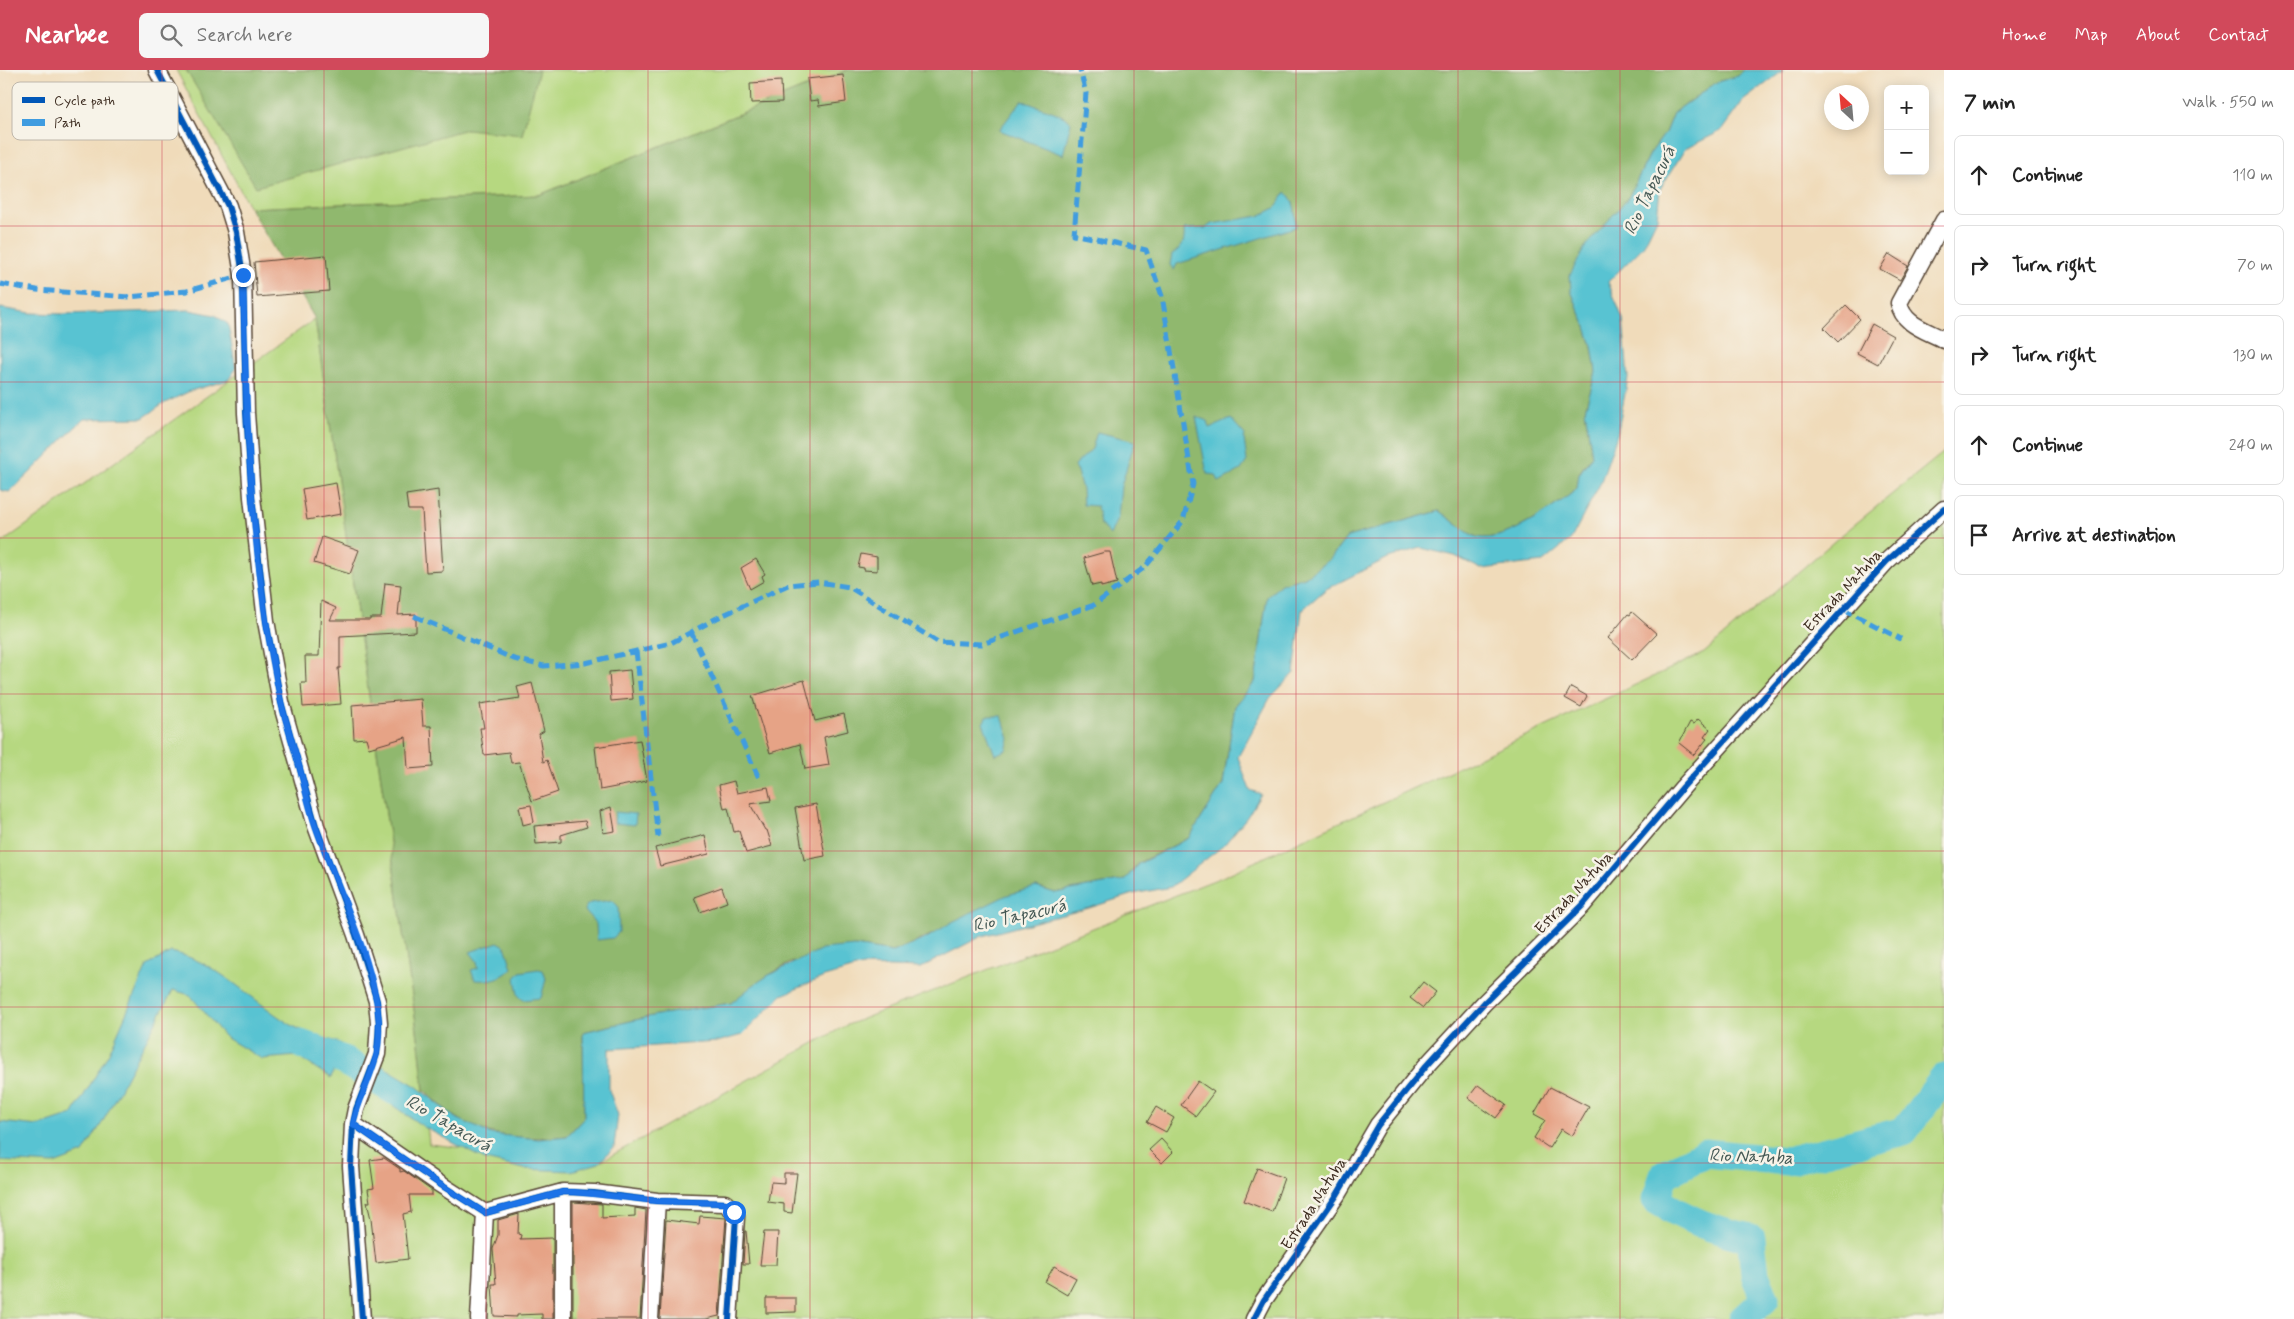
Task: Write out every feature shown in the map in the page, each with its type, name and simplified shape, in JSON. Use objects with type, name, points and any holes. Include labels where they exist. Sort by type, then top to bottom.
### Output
[{"type":"street","points":[[157,70],[163,82]]},
{"type":"street","points":[[178,110],[228,206],[236,232],[243,275],[246,412],[252,496],[266,621],[281,702],[316,826],[356,934],[377,1001],[379,1039],[374,1065],[364,1088],[353,1124],[351,1166],[362,1319]]},
{"type":"street","points":[[1944,220],[1898,303],[1900,312],[1905,320],[1944,340]]},
{"type":"street","name":"Estrada Natuba","points":[[1254,1319],[1264,1300],[1337,1194],[1378,1125],[1425,1067],[1484,1003],[1582,906],[1683,787],[1887,561],[1944,509]]},
{"type":"street","points":[[353,1124],[485,1213],[563,1192],[594,1193],[657,1201],[725,1203],[734,1212],[736,1218],[729,1319]]},
{"type":"street","points":[[563,1192],[563,1319]]},
{"type":"street","points":[[650,1319],[657,1201]]},
{"type":"street","points":[[479,1319],[485,1213]]},
{"type":"green space","points":[[176,70],[848,70],[539,195],[250,208]]},
{"type":"green space","points":[[186,70],[539,70],[522,135],[467,129],[256,187]]},
{"type":"green space","points":[[848,70],[1744,70],[1737,76],[1717,82],[1673,113],[1665,133],[1650,154],[1628,198],[1607,223],[1571,291],[1592,346],[1596,372],[1585,410],[1592,455],[1579,473],[1577,489],[1530,522],[1501,535],[1488,538],[1473,536],[1439,511],[1347,537],[1330,559],[1305,577],[1281,584],[1267,597],[1255,682],[1235,706],[1223,784],[1189,838],[1138,863],[1125,880],[1055,893],[1036,887],[893,952],[854,946],[790,963],[769,975],[731,1003],[657,1015],[583,1032],[584,1118],[567,1136],[524,1138],[482,1130],[456,1117],[424,1090],[315,319],[250,208],[539,195]]},
{"type":"green space","points":[[315,319],[420,1051],[429,1144],[598,1163],[845,1026],[1222,877],[1704,653],[1838,538],[1944,452],[1944,1319],[0,1319],[0,544]]},
{"type":"water","points":[[1744,70],[1784,70],[1743,101],[1721,131],[1685,149],[1660,189],[1657,218],[1643,247],[1608,282],[1623,319],[1628,378],[1617,435],[1600,484],[1571,539],[1543,562],[1481,569],[1455,556],[1421,548],[1388,558],[1326,589],[1302,610],[1294,673],[1270,698],[1238,757],[1250,790],[1261,794],[1247,817],[1224,845],[1171,887],[1133,894],[1089,908],[982,936],[920,968],[863,966],[824,977],[782,995],[742,1035],[717,1042],[609,1049],[609,1090],[618,1115],[614,1147],[599,1163],[571,1171],[524,1169],[485,1160],[424,1127],[369,1089],[379,1064],[416,1086],[456,1118],[491,1134],[539,1139],[567,1136],[584,1118],[583,1032],[657,1015],[731,1003],[769,975],[822,949],[854,946],[893,952],[925,939],[952,922],[1007,895],[1036,887],[1055,893],[1125,880],[1138,864],[1189,838],[1223,784],[1235,706],[1255,682],[1267,597],[1281,584],[1305,577],[1330,559],[1347,537],[1439,511],[1473,536],[1488,538],[1501,535],[1530,522],[1577,489],[1579,474],[1592,455],[1585,410],[1596,372],[1592,346],[1571,291],[1570,275],[1585,247],[1628,198],[1650,154],[1665,133],[1673,113],[1717,82],[1737,76]]},
{"type":"water","points":[[1022,100],[1059,114],[1071,122],[1063,155],[999,130]]},
{"type":"water","points":[[1286,192],[1293,204],[1296,227],[1177,264],[1174,270],[1170,265],[1172,254],[1182,244],[1184,229],[1206,228],[1211,224],[1259,216],[1275,208]]},
{"type":"water","points":[[0,308],[31,313],[64,314],[189,310],[215,315],[228,324],[236,369],[228,380],[190,391],[165,403],[143,418],[84,419],[9,492],[0,490]]},
{"type":"water","points":[[1196,417],[1208,421],[1210,428],[1231,419],[1245,435],[1247,461],[1241,470],[1219,482],[1216,475],[1207,474]]},
{"type":"water","points":[[1097,432],[1135,441],[1121,486],[1118,517],[1110,535],[1100,524],[1097,506],[1083,505],[1082,489],[1075,465],[1092,449]]},
{"type":"water","points":[[987,716],[1002,716],[1009,739],[1006,750],[995,755],[983,723]]},
{"type":"water","points":[[615,812],[636,814],[635,825],[614,823]]},
{"type":"water","points":[[612,900],[618,906],[619,932],[613,938],[597,940],[596,924],[585,911],[586,906],[590,903]]},
{"type":"water","points":[[498,942],[505,946],[512,968],[504,975],[495,978],[475,980],[471,970],[478,968],[477,961],[470,952]]},
{"type":"water","points":[[171,952],[187,957],[218,972],[294,1026],[342,1044],[331,1078],[297,1056],[262,1059],[225,1037],[190,995],[173,990],[102,1123],[83,1153],[54,1164],[0,1161],[0,1122],[39,1126],[72,1115],[109,1053],[147,966]]},
{"type":"water","points":[[543,970],[546,979],[541,998],[523,1000],[518,995],[515,978],[520,972]]},
{"type":"building","points":[[843,75],[846,102],[819,106],[818,100],[810,101],[807,79]]},
{"type":"building","points":[[781,81],[782,102],[751,103],[750,83]]},
{"type":"building","points":[[1889,254],[1908,266],[1900,280],[1880,269]]},
{"type":"building","points":[[326,255],[329,291],[257,297],[254,262]]},
{"type":"building","points":[[1846,305],[1860,319],[1838,342],[1824,328]]},
{"type":"building","points":[[1872,324],[1893,336],[1878,364],[1857,353]]},
{"type":"building","points":[[336,483],[341,514],[307,520],[302,489]]},
{"type":"building","points":[[438,490],[443,571],[426,572],[422,510],[408,510],[406,495]]},
{"type":"building","points":[[322,537],[359,550],[350,574],[314,563]]},
{"type":"building","points":[[1110,552],[1117,583],[1101,587],[1101,584],[1092,586],[1084,558]]},
{"type":"building","points":[[861,554],[877,557],[877,571],[864,570],[864,568],[858,567]]},
{"type":"building","points":[[756,559],[765,574],[762,576],[764,581],[750,589],[741,568]]},
{"type":"building","points":[[385,583],[401,585],[398,615],[416,614],[416,632],[340,636],[340,668],[338,668],[341,704],[303,707],[301,683],[306,683],[305,656],[319,656],[321,601],[336,608],[330,620],[370,620],[370,618],[381,618]]},
{"type":"building","points":[[1632,612],[1657,634],[1632,660],[1608,638],[1628,614],[1630,615]]},
{"type":"building","points":[[630,670],[633,699],[611,701],[609,672]]},
{"type":"building","points":[[804,680],[815,721],[844,714],[848,731],[824,737],[829,765],[805,769],[800,744],[770,753],[752,696]]},
{"type":"building","points":[[532,683],[544,731],[539,734],[543,762],[547,760],[558,792],[532,801],[519,762],[511,763],[509,752],[484,755],[480,728],[484,728],[480,704],[520,698],[517,687]]},
{"type":"building","points":[[1571,687],[1587,696],[1581,707],[1565,698]]},
{"type":"building","points":[[421,699],[423,726],[431,726],[433,767],[408,769],[406,737],[369,748],[366,738],[354,739],[352,705]]},
{"type":"building","points":[[1698,719],[1710,729],[1704,737],[1707,739],[1694,755],[1679,743],[1690,722],[1694,724]]},
{"type":"building","points":[[640,740],[647,781],[600,790],[595,747]]},
{"type":"building","points":[[734,781],[737,793],[768,787],[771,801],[750,804],[765,830],[767,830],[772,846],[746,853],[739,831],[734,832],[728,808],[724,809],[719,785]]},
{"type":"building","points":[[816,804],[825,856],[804,860],[795,808]]},
{"type":"building","points":[[531,805],[534,822],[523,825],[519,807]]},
{"type":"building","points":[[611,807],[615,831],[603,833],[600,811]]},
{"type":"building","points":[[585,821],[587,827],[561,835],[561,842],[536,844],[534,826]]},
{"type":"building","points":[[705,835],[709,854],[660,866],[655,848]]},
{"type":"building","points":[[722,887],[727,902],[700,912],[694,897]]},
{"type":"building","points":[[1423,982],[1436,992],[1423,1008],[1410,998]]},
{"type":"building","points":[[1198,1081],[1214,1092],[1196,1116],[1181,1105]]},
{"type":"building","points":[[1478,1085],[1506,1105],[1496,1118],[1468,1098]]},
{"type":"building","points":[[1550,1087],[1589,1107],[1572,1136],[1561,1129],[1549,1148],[1534,1138],[1545,1120],[1534,1114]]},
{"type":"building","points":[[1156,1107],[1174,1118],[1166,1132],[1147,1122]]},
{"type":"building","points":[[1161,1139],[1173,1152],[1162,1163],[1149,1150]]},
{"type":"building","points":[[384,1158],[400,1169],[400,1172],[404,1171],[432,1191],[432,1195],[409,1195],[411,1212],[403,1214],[408,1259],[376,1263],[367,1202],[370,1202],[368,1189],[374,1188],[370,1160]]},
{"type":"building","points":[[1257,1168],[1284,1178],[1272,1212],[1244,1201]]},
{"type":"building","points":[[784,1173],[797,1173],[792,1213],[784,1212],[784,1204],[768,1202],[771,1182],[784,1183]]},
{"type":"building","points":[[573,1202],[602,1204],[602,1218],[635,1216],[635,1208],[646,1210],[640,1319],[573,1319]]},
{"type":"building","points":[[519,1214],[518,1234],[521,1235],[520,1239],[553,1238],[553,1319],[542,1319],[542,1314],[517,1315],[517,1317],[494,1316],[492,1284],[496,1284],[493,1249],[498,1235],[498,1220]]},
{"type":"building","points":[[700,1216],[726,1218],[719,1316],[706,1319],[660,1319],[666,1220],[699,1224]]},
{"type":"building","points":[[746,1231],[749,1264],[743,1264]]},
{"type":"building","points":[[764,1232],[778,1232],[776,1265],[760,1265]]},
{"type":"building","points":[[1054,1266],[1076,1278],[1067,1295],[1045,1282]]},
{"type":"building","points":[[766,1298],[796,1298],[796,1312],[766,1313]]},
{"type":"waterway","name":"Rio Tapacurá","points":[[301,1044],[341,1059],[395,1091]]},
{"type":"waterway","name":"Rio Natuba","points":[[1743,1319],[1765,1299],[1755,1275],[1751,1238],[1724,1232],[1702,1224],[1656,1200],[1664,1175],[1705,1153],[1787,1161],[1904,1131],[1944,1078]]},
{"type":"marked path","points":[[414,616],[514,659],[544,666],[585,663],[671,643],[717,618],[788,585],[819,582],[849,587],[938,642],[982,644],[1094,605],[1145,567],[1183,521],[1193,484],[1162,296],[1146,250],[1074,234],[1086,93],[1080,70]]},
{"type":"marked path","points":[[0,284],[37,290],[129,297],[187,291],[243,275]]},
{"type":"marked path","points":[[1843,609],[1901,639]]},
{"type":"marked path","points":[[691,632],[759,778]]},
{"type":"marked path","points":[[636,651],[658,837]]},
{"type":"cycle path","points":[[157,70],[163,82]]},
{"type":"cycle path","points":[[178,110],[228,206],[236,232],[243,275],[246,413],[252,497],[266,621],[281,702],[316,826],[356,935],[377,1001],[379,1023],[377,1054],[356,1109],[353,1124],[351,1166],[362,1319]]},
{"type":"cycle path","points":[[1254,1319],[1264,1300],[1337,1195],[1378,1125],[1425,1067],[1484,1003],[1582,906],[1683,787],[1887,561],[1944,509]]},
{"type":"cycle path","points":[[353,1124],[485,1213],[563,1192],[594,1193],[657,1201],[725,1203],[734,1211],[736,1217],[729,1319]]},
{"type":"route","points":[[243,275],[246,412],[252,496],[266,621],[281,702],[316,826],[356,934],[377,1001],[379,1039],[377,1054],[356,1109],[353,1124],[485,1213],[563,1192],[594,1193],[657,1201],[725,1203],[734,1212]]}]
